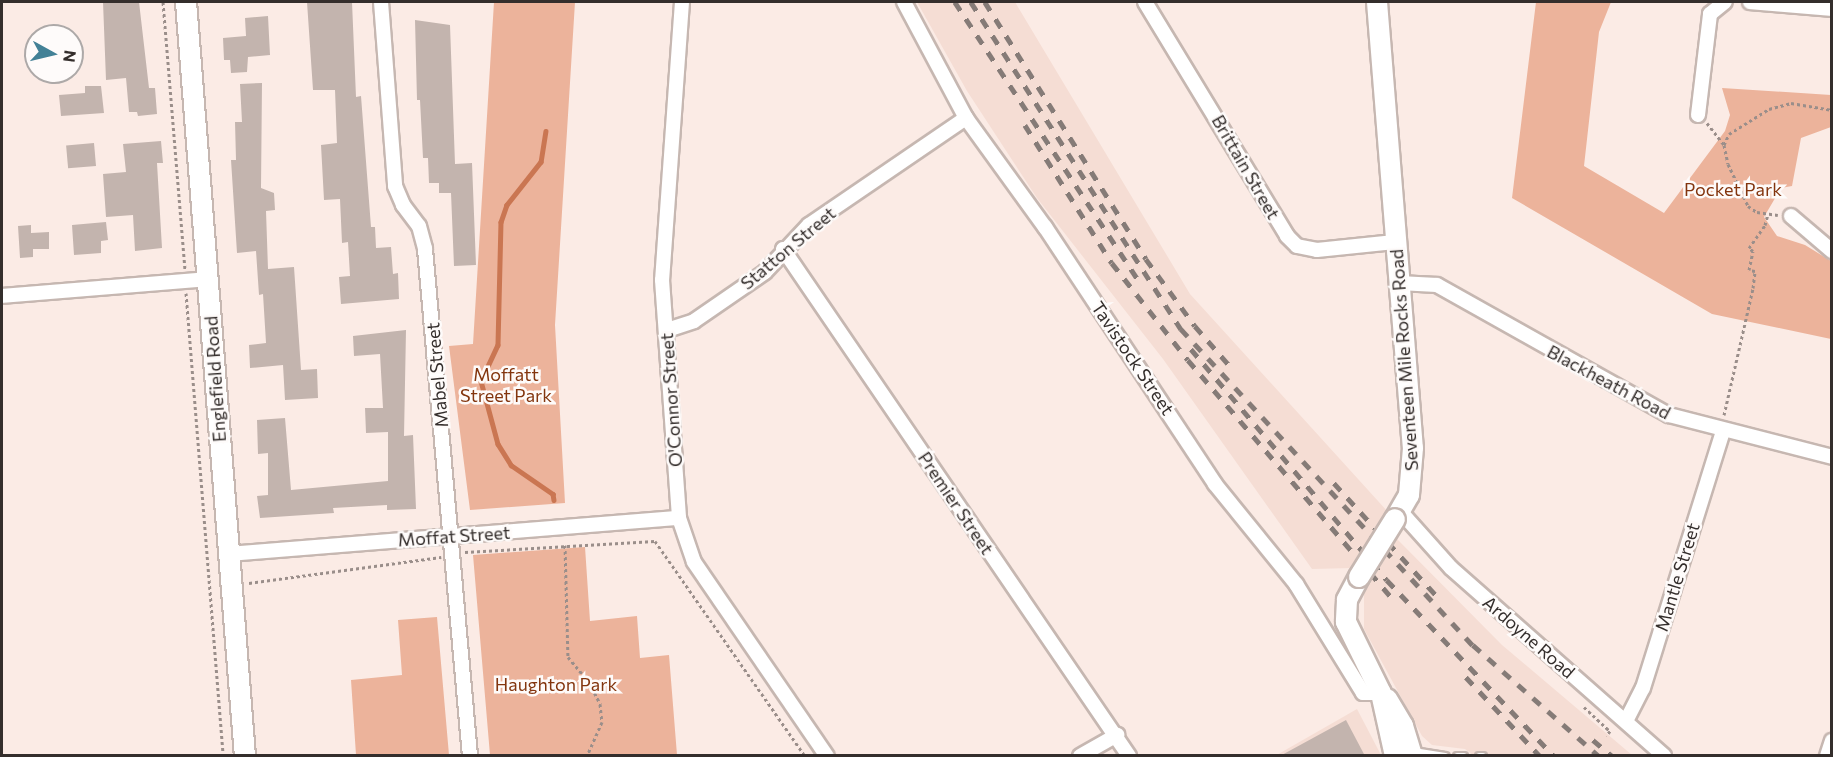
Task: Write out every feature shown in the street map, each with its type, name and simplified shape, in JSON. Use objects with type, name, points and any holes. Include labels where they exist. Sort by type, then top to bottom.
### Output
[{"type":"main road","name":"Englefield Road","points":[[186,2],[245,756]]},
{"type":"main road","name":"Seventeen Mile Rocks Road","points":[[1377,2],[1413,475],[1398,515],[1347,600],[1346,622],[1381,693],[1394,706],[1406,754]]},
{"type":"street","name":"Mabel Street","points":[[381,2],[395,186],[402,205],[419,226],[425,249],[470,756]]},
{"type":"street","name":"O'Connor Street","points":[[682,2],[662,280],[679,518],[694,562],[827,756]]},
{"type":"street","name":"Tavistock Street","points":[[904,2],[966,117],[1052,237],[1215,484],[1296,584],[1363,693],[1381,693]]},
{"type":"street","name":"Brittain Street","points":[[1145,2],[1287,236],[1297,246],[1317,250],[1395,242]]},
{"type":"street","points":[[1698,115],[1710,14],[1725,2]]},
{"type":"street","points":[[1750,2],[1832,9]]},
{"type":"street","name":"Statton Street","points":[[667,330],[694,321],[765,272],[783,249],[809,225],[966,117]]},
{"type":"street","points":[[1791,216],[1832,251]]},
{"type":"street","name":"Premier Street","points":[[783,249],[1117,735],[1128,756]]},
{"type":"street","points":[[2,296],[208,279]]},
{"type":"street","name":"Blackheath Road","points":[[1399,283],[1437,285],[1641,403],[1668,415],[1723,427],[1832,457]]},
{"type":"street","name":"Mantle Street","points":[[1626,721],[1643,688],[1723,427]]},
{"type":"street","name":"Ardoyne Road","points":[[1398,515],[1451,568],[1664,756]]},
{"type":"street","name":"Moffat Street","points":[[229,554],[679,518]]},
{"type":"street","points":[[1080,756],[1117,735]]},
{"type":"street","points":[[1827,756],[1832,741]]},
{"type":"lane","points":[[1406,754],[1445,756]]},
{"type":"path","points":[[164,2],[224,756]]},
{"type":"path","points":[[1724,145],[1729,134],[1769,109],[1791,103],[1832,110]]},
{"type":"path","points":[[1698,115],[1724,145],[1728,164],[1748,206],[1768,214],[1791,216]]},
{"type":"path","points":[[1723,427],[1753,288],[1755,271],[1749,270],[1753,251],[1749,248],[1765,225],[1768,214]]},
{"type":"path","points":[[564,528],[568,657],[589,682],[600,704],[602,722],[587,756]]},
{"type":"path","points":[[249,583],[453,554],[655,541],[805,756]]},
{"type":"path","points":[[1584,707],[1610,732],[1606,736]]},
{"type":"shaded area","points":[[917,2],[1015,2],[1190,294],[1388,512],[1352,568],[1312,569],[1163,359],[1037,198],[967,91]]},
{"type":"shaded area","points":[[1397,539],[1502,645],[1632,755],[1473,755],[1465,749],[1432,745],[1422,736],[1364,629],[1364,591]]},
{"type":"shaded area","points":[[1357,709],[1381,755],[1275,756]]},
{"type":"green space","name":"Moffatt Street Park","points":[[494,2],[575,2],[555,325],[565,503],[470,510],[449,346],[473,344]]},
{"type":"green space","name":"Pocket Park","points":[[1536,2],[1611,2],[1599,32],[1584,166],[1664,213],[1725,131],[1730,115],[1722,88],[1831,95],[1831,127],[1801,138],[1792,186],[1781,188],[1764,217],[1777,236],[1805,245],[1831,261],[1831,339],[1712,314],[1512,198]]},
{"type":"green space","name":"Haughton Park","points":[[585,547],[590,621],[637,616],[640,658],[669,655],[677,755],[490,755],[473,555]]},
{"type":"green space","points":[[437,617],[449,755],[356,755],[351,680],[402,675],[398,620]]},
{"type":"building","points":[[103,2],[139,2],[149,88],[155,88],[157,114],[138,116],[137,112],[129,112],[126,78],[106,80]]},
{"type":"building","points":[[307,2],[352,2],[356,97],[361,96],[371,227],[375,227],[376,248],[391,247],[393,274],[398,273],[399,299],[341,304],[339,277],[350,276],[348,242],[342,243],[340,199],[324,200],[321,145],[337,143],[335,90],[313,90]]},
{"type":"building","points":[[268,16],[270,55],[248,57],[247,72],[231,73],[230,60],[224,60],[223,38],[246,36],[245,18]]},
{"type":"building","points":[[415,20],[450,25],[455,164],[472,163],[476,265],[454,266],[451,193],[439,193],[439,183],[429,183],[428,158],[423,158],[420,100],[417,100]]},
{"type":"building","points":[[262,83],[261,188],[274,193],[275,210],[266,211],[268,269],[294,267],[301,370],[317,369],[318,398],[285,400],[283,365],[250,368],[249,345],[266,343],[263,294],[259,295],[256,251],[237,253],[231,160],[236,160],[235,122],[242,122],[240,84]]},
{"type":"building","points":[[85,86],[101,86],[104,113],[61,116],[59,95],[85,93]]},
{"type":"building","points":[[161,141],[163,163],[157,163],[162,248],[135,251],[133,215],[106,217],[103,174],[126,172],[123,144]]},
{"type":"building","points":[[94,143],[96,166],[68,168],[66,145]]},
{"type":"building","points":[[106,222],[108,240],[101,241],[101,253],[74,255],[72,225]]},
{"type":"building","points":[[31,225],[31,233],[49,232],[49,249],[33,249],[33,257],[20,258],[18,226]]},
{"type":"building","points":[[406,330],[404,436],[413,435],[416,509],[387,510],[387,505],[333,508],[334,513],[260,518],[257,496],[268,495],[268,453],[258,454],[257,420],[285,418],[291,490],[388,481],[388,432],[366,433],[365,408],[383,408],[380,354],[354,356],[353,336]]},
{"type":"building","points":[[1346,720],[1365,756],[1280,756]]},
{"type":"waterway","points":[[546,131],[541,162],[507,205],[501,222],[498,345],[481,381],[498,444],[511,465],[553,494],[554,500]]},
{"type":"railway","points":[[955,2],[1138,280]]},
{"type":"railway","points":[[971,2],[1181,329],[1473,645],[1599,756]]},
{"type":"railway","points":[[985,2],[1146,259],[1195,326],[1230,366]]},
{"type":"railway","points":[[1025,125],[1112,263],[1188,360],[1394,600]]},
{"type":"railway","points":[[1191,349],[1387,580],[1554,756]]},
{"type":"railway","points":[[1334,483],[1437,596]]},
{"type":"railway","points":[[1466,677],[1540,756]]},
{"type":"railway","points":[[1593,740],[1612,756]]}]
